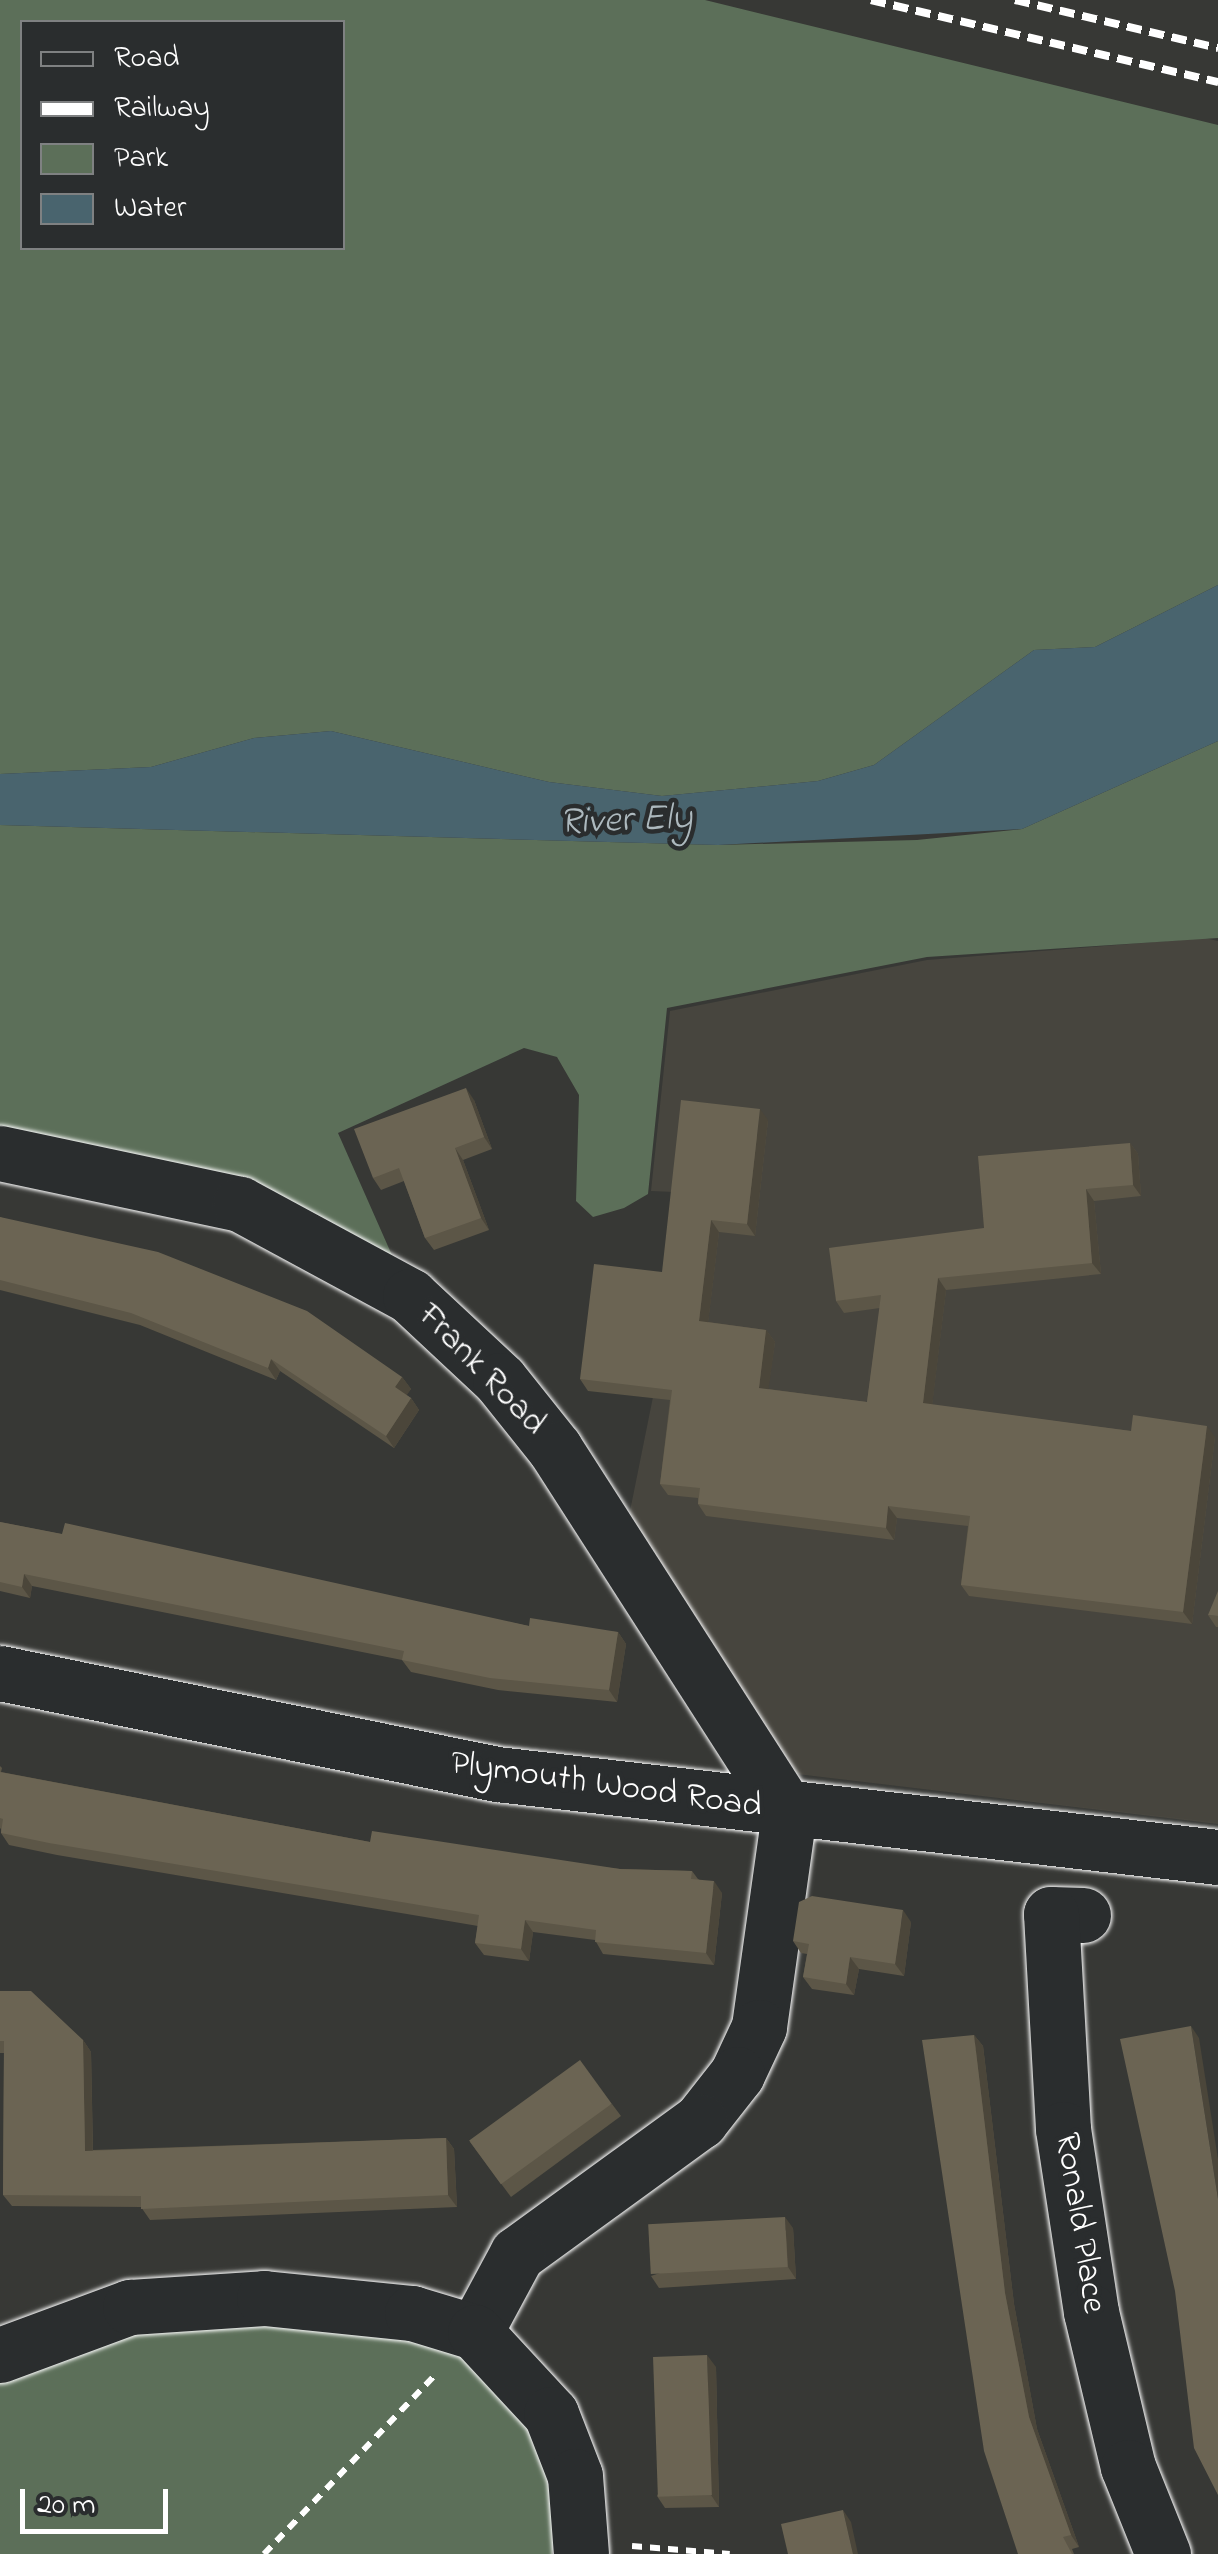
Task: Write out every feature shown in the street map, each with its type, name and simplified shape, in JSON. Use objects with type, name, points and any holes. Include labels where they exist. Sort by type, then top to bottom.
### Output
[{"type":"street","name":"Frank Road","points":[[0,1153],[240,1204],[410,1296],[500,1380],[555,1449],[789,1812]]},
{"type":"street","name":"Plymouth Wood Road","points":[[0,1673],[497,1774],[789,1812],[1218,1857]]},
{"type":"street","points":[[476,2332],[518,2254],[700,2121],[737,2074],[759,2027],[789,1812]]},
{"type":"street","name":"Ronald Place","points":[[1083,1915],[1051,1914],[1063,2129],[1091,2312],[1128,2466],[1163,2554]]},
{"type":"street","points":[[0,2355],[130,2307],[264,2298],[412,2312],[476,2332],[552,2414],[575,2476],[582,2548]]},
{"type":"path","points":[[264,2554],[476,2332]]},
{"type":"path","points":[[582,2548],[730,2554]]},
{"type":"shaded area","points":[[1205,938],[1218,941],[1218,1824],[780,1772],[628,1521],[657,1377],[674,1192],[651,1191],[670,1011],[927,960]]},
{"type":"green space","points":[[0,0],[705,0],[1218,125],[1218,585],[1095,647],[1034,650],[874,765],[818,781],[662,796],[549,782],[331,731],[254,738],[151,767],[0,774]]},
{"type":"green space","points":[[1218,741],[1218,938],[927,957],[667,1008],[648,1194],[624,1208],[593,1217],[576,1201],[579,1095],[557,1057],[524,1048],[338,1133],[410,1296],[320,1242],[0,1153],[0,825],[718,845],[917,840],[1022,829]]},
{"type":"green space","points":[[119,2319],[400,2328],[477,2360],[535,2425],[557,2525],[552,2554],[0,2554],[0,2381]]},
{"type":"water","name":"River Ely","points":[[1218,585],[1218,741],[1022,829],[718,845],[0,825],[0,774],[151,767],[254,738],[331,731],[549,782],[662,796],[818,781],[874,765],[1034,650],[1095,647]]},
{"type":"building","points":[[466,1088],[484,1137],[455,1148],[481,1218],[425,1238],[399,1168],[373,1178],[354,1129]]},
{"type":"building","points":[[681,1100],[760,1109],[747,1224],[711,1220],[699,1321],[766,1330],[759,1388],[867,1402],[881,1295],[836,1301],[829,1248],[984,1228],[978,1156],[1130,1143],[1133,1185],[1086,1189],[1092,1263],[938,1278],[923,1403],[1131,1431],[1133,1415],[1207,1426],[1183,1612],[961,1585],[970,1516],[888,1506],[886,1528],[698,1504],[700,1488],[660,1484],[672,1390],[580,1379],[594,1264],[662,1272]]},
{"type":"building","points":[[0,1217],[158,1252],[307,1311],[402,1377],[395,1387],[411,1398],[386,1436],[271,1359],[268,1368],[131,1313],[0,1280]]},
{"type":"building","points":[[0,1522],[62,1534],[65,1523],[529,1626],[530,1618],[618,1632],[609,1690],[490,1678],[402,1660],[404,1651],[24,1574],[22,1587],[0,1582]]},
{"type":"building","points":[[1218,1591],[1218,1616],[1208,1615]]},
{"type":"building","points":[[0,1772],[370,1842],[372,1831],[620,1869],[692,1871],[691,1879],[714,1881],[706,1953],[595,1942],[596,1930],[525,1920],[521,1949],[475,1943],[479,1915],[1,1833]]},
{"type":"building","points":[[812,1896],[903,1910],[895,1964],[850,1957],[846,1984],[803,1977],[809,1944],[793,1941],[799,1902]]},
{"type":"building","points":[[0,1991],[31,1991],[83,2040],[85,2151],[446,2138],[448,2195],[141,2209],[141,2196],[3,2195],[4,2041],[0,2041]]},
{"type":"building","points":[[1191,2026],[1218,2199],[1218,2495],[1194,2448],[1175,2291],[1120,2039]]},
{"type":"building","points":[[974,2035],[1005,2293],[1029,2417],[1071,2535],[1063,2537],[1072,2554],[1018,2554],[984,2451],[922,2040]]},
{"type":"building","points":[[580,2060],[612,2104],[501,2184],[469,2141]]},
{"type":"building","points":[[785,2217],[788,2267],[651,2274],[648,2224]]},
{"type":"building","points":[[707,2355],[712,2495],[658,2497],[653,2357]]},
{"type":"building","points":[[843,2510],[853,2554],[788,2554],[781,2524]]},
{"type":"railway","points":[[871,0],[1218,82]]},
{"type":"railway","points":[[1015,0],[1218,48]]}]
